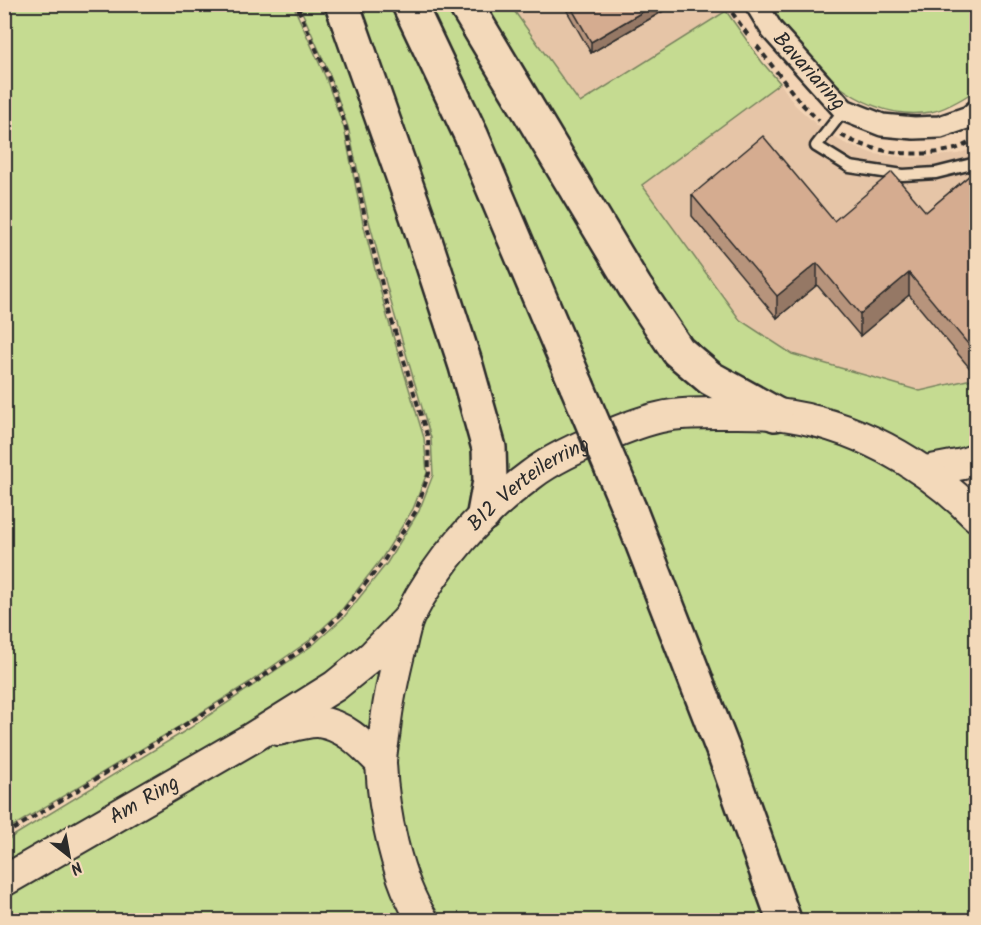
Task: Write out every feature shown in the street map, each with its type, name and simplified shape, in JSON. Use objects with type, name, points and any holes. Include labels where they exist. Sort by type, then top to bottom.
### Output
[{"type":"main road","points":[[342,4],[417,216],[466,366],[489,448],[490,482],[484,514]]},
{"type":"main road","points":[[408,4],[471,135],[630,511],[725,755],[784,921]]},
{"type":"main road","points":[[465,4],[635,287],[678,351],[710,378],[775,414]]},
{"type":"main road","name":"B12 Verteilerring","points":[[417,916],[401,874],[389,826],[381,763],[389,692],[408,620],[429,582],[450,552],[484,514],[533,473],[589,443],[633,425],[671,415],[707,412],[775,414],[809,420],[850,432],[890,451],[926,471],[976,516]]},
{"type":"main road","points":[[926,471],[963,464],[976,459]]},
{"type":"main road","name":"Am Ring","points":[[4,881],[252,738],[335,686],[372,656],[408,620]]},
{"type":"main road","name":"Am Ring","points":[[252,738],[319,722],[338,728],[354,737],[381,763]]},
{"type":"street","name":"Bavariaring","points":[[756,4],[772,30],[844,110],[882,125],[914,128],[940,127],[969,117],[976,111]]},
{"type":"lane","points":[[844,110],[816,146],[850,167],[903,175],[936,173],[976,163]]},
{"type":"path","points":[[4,835],[252,684],[311,643],[341,614],[383,562],[416,511],[429,473],[428,438],[390,315],[366,222],[346,128],[328,76],[296,4]]},
{"type":"shaded area","points":[[722,4],[726,11],[580,104],[510,5]]},
{"type":"shaded area","points":[[780,83],[795,105],[819,127],[844,143],[874,154],[912,158],[958,154],[976,147],[976,378],[920,391],[792,354],[740,320],[641,184]]},
{"type":"green space","points":[[4,5],[293,5],[325,76],[344,128],[363,223],[387,316],[424,438],[427,473],[413,509],[382,558],[340,612],[310,640],[250,682],[180,726],[5,831]]},
{"type":"green space","points":[[299,5],[335,5],[482,451],[477,509],[366,651],[5,873],[5,841],[190,728],[313,645],[344,617],[387,563],[419,511],[433,475],[431,438],[369,221],[348,127],[330,75]]},
{"type":"green space","points":[[349,5],[392,5],[470,166],[585,433],[497,491]]},
{"type":"green space","points":[[420,5],[452,5],[627,291],[740,404],[608,424]]},
{"type":"green space","points":[[479,5],[510,5],[580,103],[726,11],[762,62],[780,83],[642,185],[740,320],[792,354],[920,391],[976,378],[976,451],[929,459],[779,402],[686,344]]},
{"type":"green space","points":[[768,5],[976,5],[976,90],[937,111],[905,113],[880,108],[857,98],[815,66],[781,26]]},
{"type":"green space","points":[[706,423],[807,431],[884,460],[976,529],[976,920],[796,920],[615,444],[636,436]]},
{"type":"green space","points":[[592,451],[775,920],[436,920],[413,874],[392,763],[419,621],[438,586],[536,481]]},
{"type":"green space","points":[[392,644],[374,747],[321,716],[341,691]]},
{"type":"green space","points":[[320,729],[373,764],[408,920],[5,920],[4,889],[254,744]]},
{"type":"building","points":[[569,4],[656,4],[591,42]]},
{"type":"building","points":[[763,136],[834,221],[892,172],[926,212],[976,170],[976,347],[973,350],[909,273],[860,314],[817,263],[777,296],[692,195]]}]
